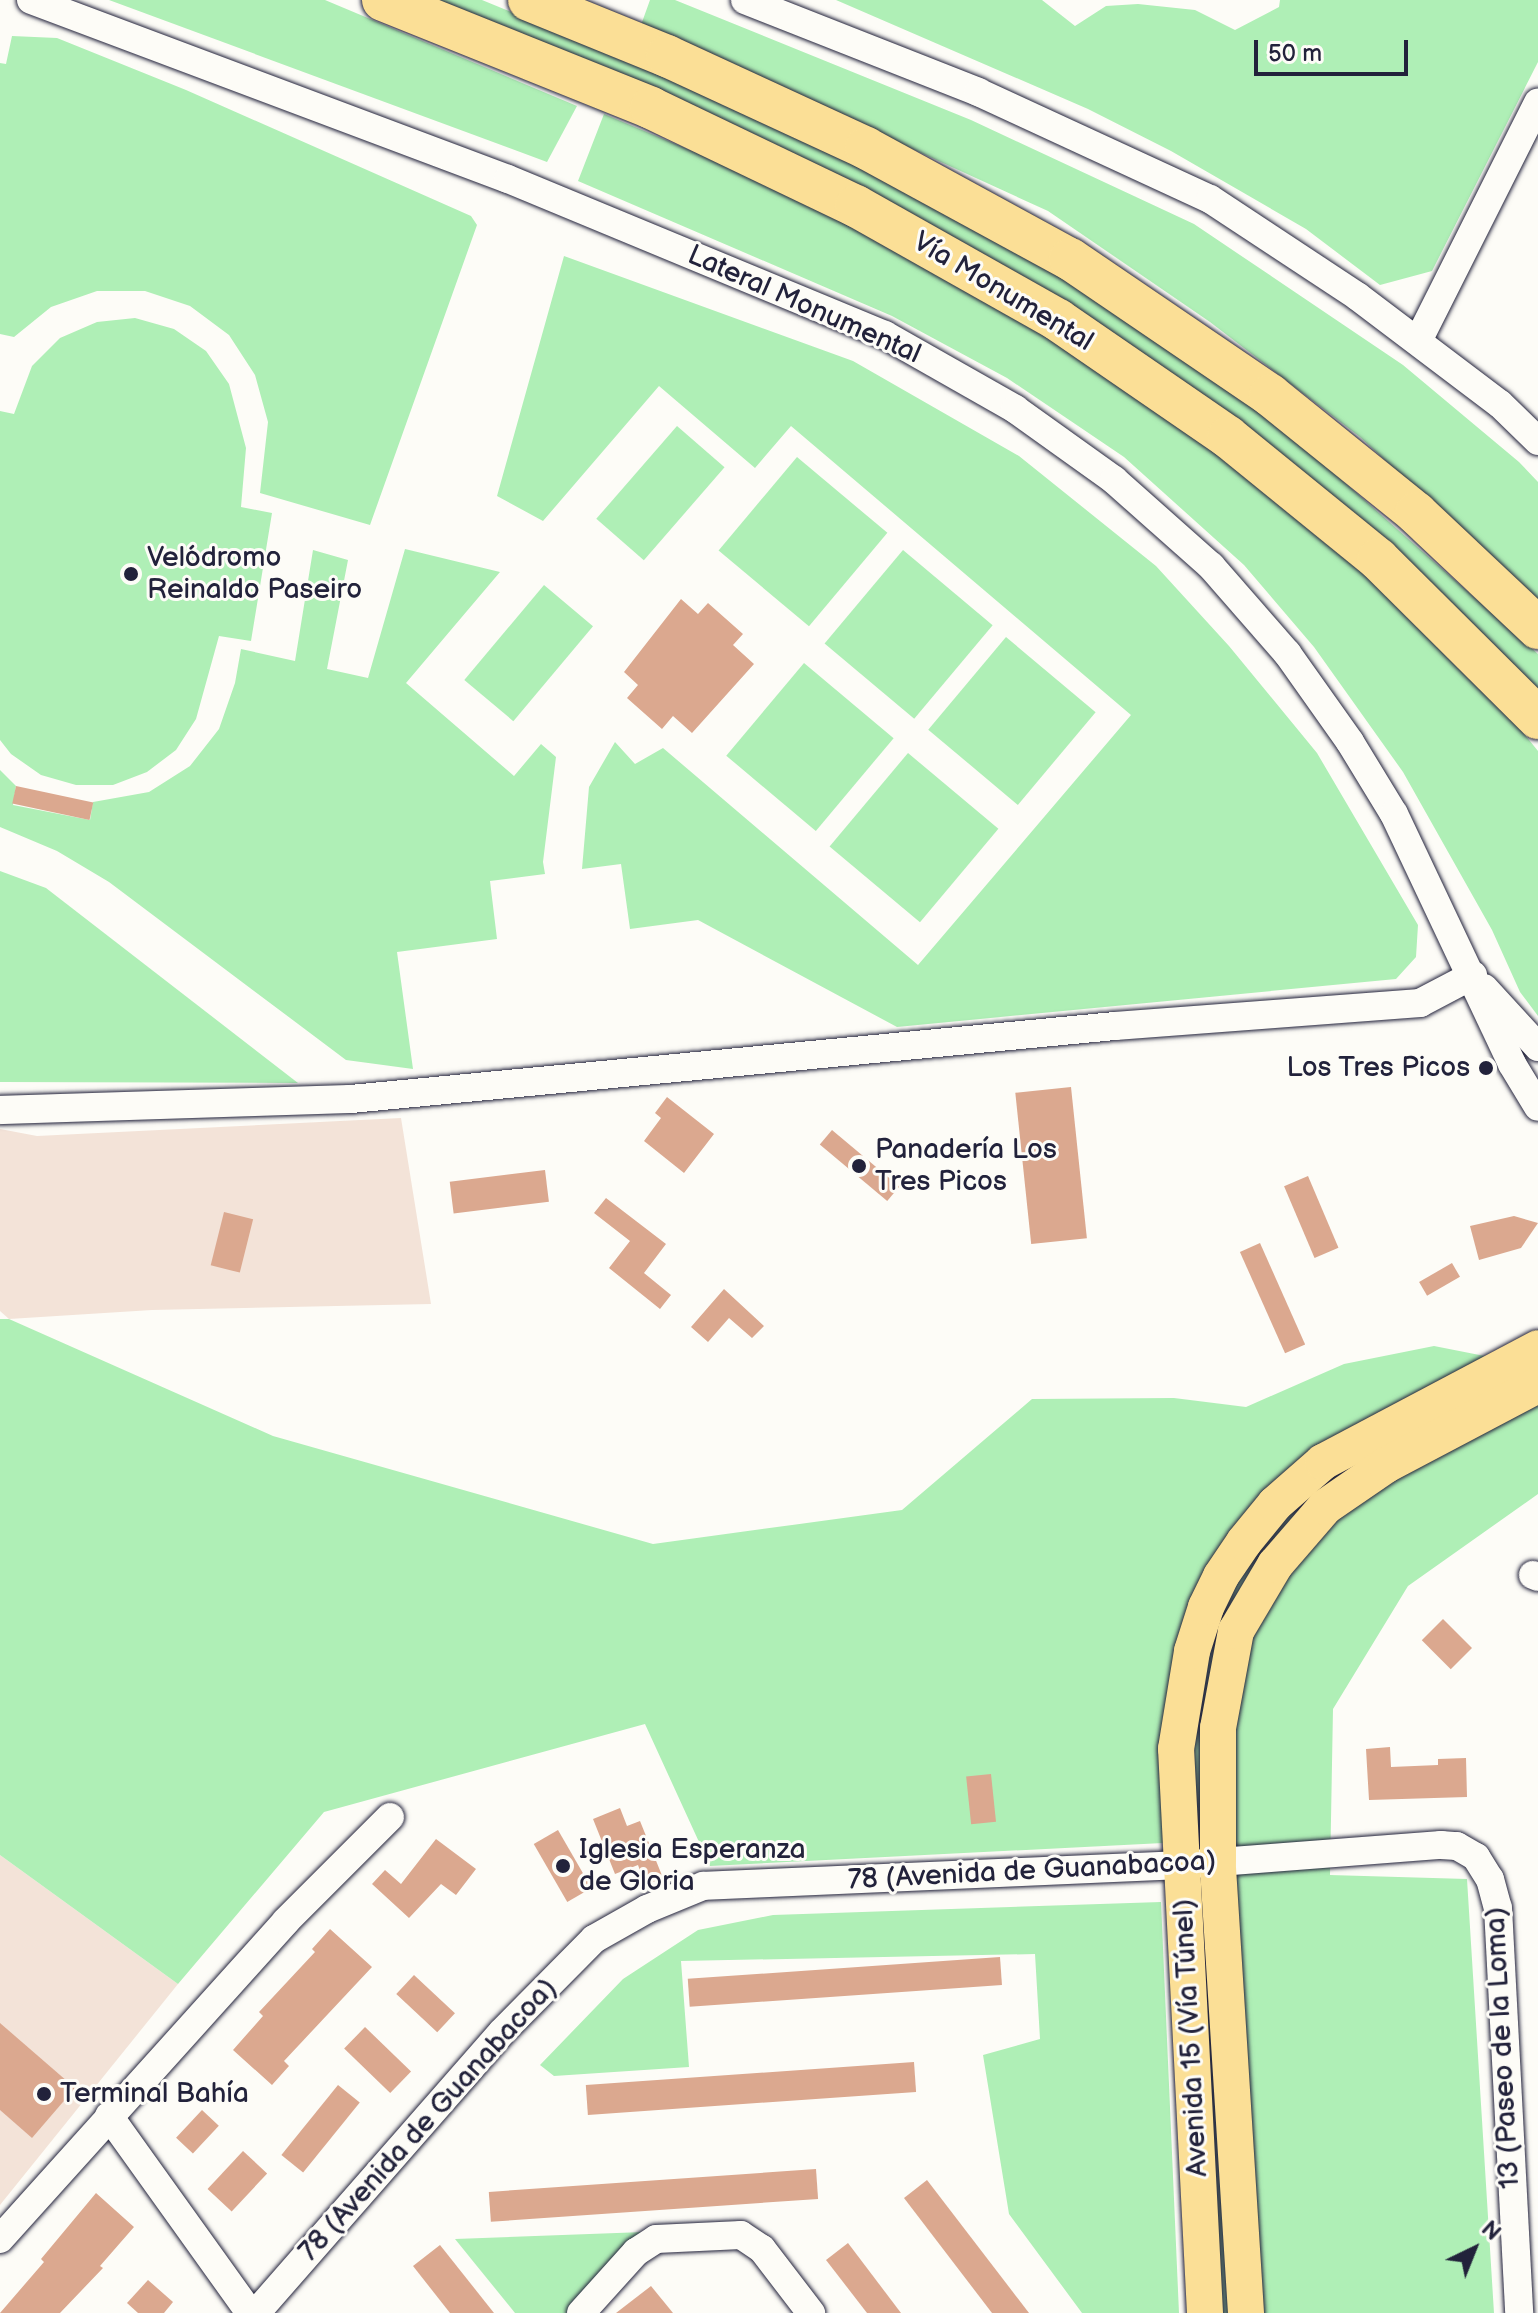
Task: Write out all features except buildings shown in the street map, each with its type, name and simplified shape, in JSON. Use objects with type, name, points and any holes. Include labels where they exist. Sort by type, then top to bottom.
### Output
[{"type":"highway","name":"Vía Monumental","points":[[383,0],[651,108],[856,206],[1058,320],[1240,446],[1378,559],[1538,718]]},
{"type":"highway","name":"Vía Monumental","points":[[529,0],[667,56],[866,148],[1070,259],[1270,395],[1416,513],[1538,628]]},
{"type":"highway","points":[[1510,687],[1538,727]]},
{"type":"main road","name":"Avenida 15 (Vía Túnel)","points":[[1205,2313],[1180,1865],[1178,1764],[1182,1702],[1192,1651],[1206,1607],[1221,1576],[1275,1504],[1323,1462],[1538,1348]]},
{"type":"main road","name":"Avenida 15 (Vía Túnel)","points":[[1246,2313],[1218,1862],[1217,1798],[1218,1728],[1236,1631],[1275,1565],[1325,1507],[1348,1489],[1538,1385]]},
{"type":"street","name":"Lateral Monumental","points":[[31,0],[543,193],[871,329],[1015,409],[1114,480],[1211,566],[1287,653],[1350,742],[1394,814],[1473,975],[1512,1064],[1538,1107]]},
{"type":"street","points":[[745,0],[978,92],[1210,199],[1357,296],[1418,341],[1500,404],[1538,441]]},
{"type":"street","points":[[1418,341],[1538,102]]},
{"type":"street","name":"Lateral Monumental","points":[[1473,975],[1536,1042]]},
{"type":"street","points":[[0,1110],[351,1099],[1115,1026],[1420,1003],[1473,975]]},
{"type":"street","points":[[0,2239],[286,1921],[390,1817]]},
{"type":"street","name":"78 (Avenida de Guanabacoa)","points":[[256,2313],[502,2032],[594,1939],[647,1909],[703,1886],[1180,1865],[1457,1846]]},
{"type":"street","name":"13 (Paseo de la Loma)","points":[[1457,1846],[1476,1857],[1490,1879],[1498,1908],[1526,2244],[1519,2313]]},
{"type":"street","points":[[109,2116],[250,2313]]},
{"type":"street","points":[[581,2313],[636,2252],[656,2239],[741,2235],[762,2249],[811,2313]]},
{"type":"shaded area","points":[[401,1118],[431,1304],[152,1310],[9,1319],[0,1311],[0,1129],[37,1136]]},
{"type":"shaded area","name":"Terminal Bahía","points":[[0,1855],[178,1984],[0,2205]]},
{"type":"green space","points":[[109,0],[325,0],[577,106],[547,162]]},
{"type":"green space","points":[[422,0],[482,0],[662,74],[831,152],[1071,281],[1256,404],[1538,654],[1538,700],[1236,424]]},
{"type":"green space","points":[[650,0],[675,0],[971,120],[1194,224],[1403,365],[1519,462],[1538,482],[1538,602],[1360,437],[1210,322],[1048,211],[641,25]]},
{"type":"green space","points":[[836,0],[1042,0],[1075,26],[1106,6],[1138,4],[1195,10],[1235,30],[1279,7],[1280,0],[1538,0],[1538,62],[1432,271],[1380,285],[1306,229],[1171,151],[1088,109]]},
{"type":"green space","points":[[12,36],[57,38],[186,90],[471,216],[477,225],[370,525],[260,493],[268,422],[255,375],[229,335],[190,306],[145,291],[97,291],[51,307],[14,337],[0,334],[0,63],[6,64]]},
{"type":"green space","points":[[604,114],[775,186],[1039,325],[1150,396],[1320,530],[1490,692],[1538,751],[1538,1016],[1520,992],[1492,930],[1403,772],[1314,647],[1244,565],[1124,457],[1007,378],[892,316],[578,181]]},
{"type":"green space","points":[[564,256],[853,361],[1019,456],[1156,566],[1229,646],[1317,753],[1418,925],[1416,957],[1396,979],[897,1027],[698,920],[630,929],[621,864],[582,869],[589,787],[615,742],[635,764],[663,748],[918,965],[1131,715],[791,426],[755,468],[659,386],[543,521],[497,496]]},
{"type":"green space","name":"Velódromo Reinaldo Paseiro","points":[[135,318],[174,329],[206,351],[229,384],[246,448],[241,507],[272,513],[251,641],[219,636],[196,719],[176,750],[147,772],[113,785],[76,785],[41,775],[11,754],[0,740],[0,411],[14,414],[32,366],[60,338],[97,322]]},
{"type":"green space","points":[[677,426],[725,467],[644,560],[596,519]]},
{"type":"green space","points":[[797,457],[887,533],[809,626],[719,550]]},
{"type":"green space","points":[[405,549],[500,572],[406,683],[514,776],[541,744],[556,757],[543,862],[545,874],[490,881],[497,939],[397,952],[413,1069],[346,1060],[109,882],[57,851],[0,827],[0,770],[16,786],[13,805],[90,820],[93,802],[149,792],[190,766],[219,729],[235,683],[241,649],[295,661],[313,550],[348,560],[327,669],[368,678]]},
{"type":"green space","points":[[903,550],[993,625],[914,719],[825,643]]},
{"type":"green space","points":[[544,585],[593,626],[513,721],[464,680]]},
{"type":"green space","points":[[1006,637],[1096,712],[1018,805],[928,730]]},
{"type":"green space","points":[[804,663],[894,738],[816,831],[726,756]]},
{"type":"green space","points":[[908,753],[998,829],[920,922],[830,846]]},
{"type":"green space","points":[[0,871],[46,888],[298,1083],[0,1082]]},
{"type":"green space","points":[[0,1319],[9,1319],[273,1436],[653,1544],[902,1510],[1032,1399],[1174,1398],[1246,1407],[1344,1364],[1434,1346],[1515,1362],[1538,1392],[1538,1494],[1408,1586],[1333,1709],[1330,1875],[1467,1879],[1494,2313],[1257,2313],[1222,1840],[710,1866],[645,1724],[324,1812],[178,1984],[0,1855]]},
{"type":"green space","points":[[1161,1902],[1179,2313],[1082,2313],[1009,2214],[983,2055],[1040,2039],[1035,1954],[681,1961],[689,2067],[554,2076],[540,2065],[623,1979],[698,1930],[773,1915]]},
{"type":"green space","points":[[1198,1914],[1204,1914],[1211,2048],[1219,2067],[1232,2313],[1216,2313]]},
{"type":"green space","points":[[644,2232],[566,2313],[515,2313],[455,2239]]},
{"type":"place","name":"Velódromo Reinaldo Paseiro","points":[[131,574]]},
{"type":"place","name":"Los Tres Picos","points":[[1486,1068]]},
{"type":"place","name":"Panadería Los Tres Picos","points":[[859,1166]]},
{"type":"place","name":"Iglesia Esperanza de Gloria","points":[[563,1866]]},
{"type":"place","name":"Terminal Bahía","points":[[44,2094]]}]
